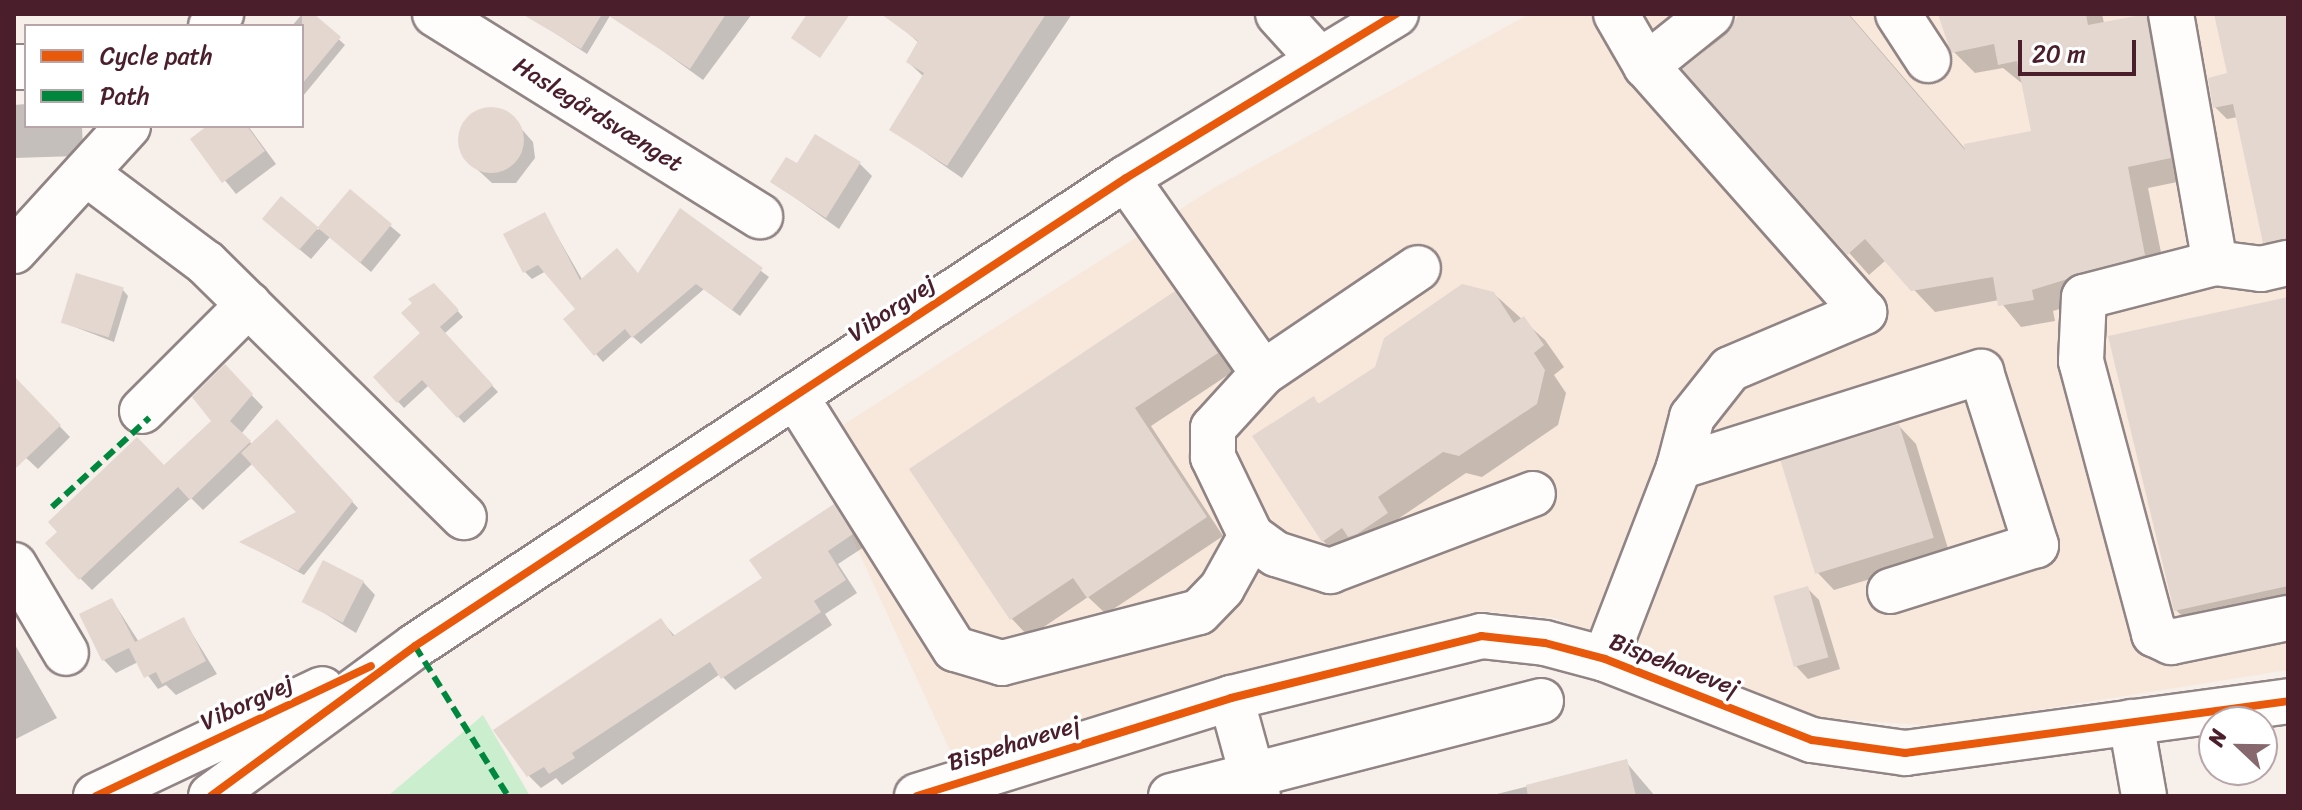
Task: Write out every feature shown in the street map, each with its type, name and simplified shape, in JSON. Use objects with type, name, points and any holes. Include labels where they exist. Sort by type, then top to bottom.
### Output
[{"type":"street","name":"Haslegårdsvænget","points":[[435,14],[760,216]]},
{"type":"street","points":[[1278,14],[1318,58]]},
{"type":"street","name":"Viborgvej","points":[[211,796],[415,646],[1126,178],[1318,58],[1396,14]]},
{"type":"street","points":[[1605,659],[1679,467],[1692,417],[1730,369],[1864,312],[1646,66],[1616,14]]},
{"type":"street","points":[[1646,66],[1711,14]]},
{"type":"street","points":[[1898,14],[1928,60]]},
{"type":"street","points":[[2171,14],[2215,263]]},
{"type":"street","points":[[14,251],[126,128]]},
{"type":"street","points":[[87,174],[206,263],[464,517]]},
{"type":"street","points":[[1126,178],[1263,373]]},
{"type":"street","points":[[2288,263],[2261,269],[2215,263],[2084,297],[2081,361],[2154,634],[2171,642],[2288,618]]},
{"type":"street","points":[[1418,268],[1263,373],[1213,428],[1213,457],[1251,536],[1276,554],[1330,571],[1533,494]]},
{"type":"street","points":[[142,411],[249,304]]},
{"type":"street","points":[[1679,467],[1981,372],[2036,545],[1890,591]]},
{"type":"street","points":[[796,397],[955,649],[967,653],[1002,663],[1199,612],[1222,588],[1251,536]]},
{"type":"street","points":[[14,565],[66,653]]},
{"type":"street","name":"Bispehavevej","points":[[917,796],[1231,698],[1481,636],[1545,643],[1605,659],[1812,740],[1905,753],[2288,701]]},
{"type":"street","name":"Viborgvej","points":[[96,796],[415,646]]},
{"type":"street","points":[[1231,698],[1256,786]]},
{"type":"street","points":[[1171,796],[1256,786],[1541,701]]},
{"type":"street","points":[[2131,722],[2144,796]]},
{"type":"shaded area","points":[[1529,14],[2288,14],[2288,670],[1936,726],[1823,718],[1555,618],[1482,611],[958,768],[810,446],[1212,189]]},
{"type":"green space","points":[[483,715],[530,796],[388,796]]},
{"type":"building","points":[[302,14],[314,14],[341,37],[304,82],[304,24]]},
{"type":"building","points":[[522,14],[602,14],[581,49]]},
{"type":"building","points":[[606,14],[726,14],[690,69]]},
{"type":"building","points":[[807,14],[850,14],[820,58],[791,38]]},
{"type":"building","points":[[881,14],[1046,14],[947,166],[889,130],[924,73],[906,62],[918,41]]},
{"type":"building","points":[[1739,14],[1848,14],[1965,150],[1964,144],[2031,131],[2017,61],[1998,65],[1994,44],[1951,53],[1938,14],[2086,14],[2088,25],[2146,14],[2171,158],[2128,167],[2145,255],[2032,290],[2034,300],[1998,306],[1993,277],[1911,291],[1865,239],[1847,255],[1682,69],[1727,34]]},
{"type":"building","points":[[2214,14],[2288,14],[2288,239],[2263,243],[2233,104],[2213,108],[2208,78],[2227,73]]},
{"type":"building","points":[[491,107],[514,117],[524,140],[514,163],[491,173],[468,163],[458,140],[468,117]]},
{"type":"building","points":[[204,128],[248,128],[265,151],[222,183],[190,139]]},
{"type":"building","points":[[815,134],[861,162],[826,218],[770,182],[786,157],[797,163]]},
{"type":"building","points":[[350,189],[392,224],[360,263],[318,228],[299,250],[262,219],[281,196],[318,227]]},
{"type":"building","points":[[680,208],[763,268],[732,310],[696,284],[632,338],[625,329],[594,356],[563,319],[575,309],[538,265],[523,273],[503,234],[545,212],[580,280],[617,248],[638,273]]},
{"type":"building","points":[[76,273],[124,288],[109,337],[61,323]]},
{"type":"building","points":[[434,283],[459,310],[440,327],[493,385],[457,418],[422,380],[397,403],[373,377],[420,333],[401,313],[412,303],[408,299]]},
{"type":"building","points":[[1462,284],[1494,292],[1514,323],[1524,316],[1544,345],[1534,353],[1545,370],[1537,404],[1459,456],[1443,452],[1378,497],[1388,513],[1357,534],[1348,537],[1342,528],[1322,542],[1252,436],[1314,396],[1318,404],[1375,367],[1384,338]]},
{"type":"building","points":[[1175,291],[1218,353],[1135,408],[1207,517],[1087,598],[1073,578],[1010,620],[909,469]]},
{"type":"building","points":[[2288,297],[2288,586],[2174,611],[2108,336]]},
{"type":"building","points":[[225,364],[253,394],[230,421],[251,441],[190,500],[178,487],[79,580],[45,543],[57,532],[48,522],[137,437],[164,465],[211,421],[192,397]]},
{"type":"building","points":[[14,376],[61,425],[14,470]]},
{"type":"building","points":[[277,419],[353,501],[298,571],[239,542],[296,512],[241,453]]},
{"type":"building","points":[[1899,424],[1934,538],[1815,574],[1780,460]]},
{"type":"building","points":[[834,504],[853,534],[828,551],[846,580],[814,601],[821,612],[721,679],[710,662],[572,753],[575,758],[549,774],[544,767],[527,777],[493,730],[661,618],[673,636],[762,578],[749,560]]},
{"type":"building","points":[[323,560],[364,581],[343,623],[302,602]]},
{"type":"building","points":[[1808,586],[1828,657],[1794,667],[1773,596]]},
{"type":"building","points":[[112,598],[135,642],[184,617],[206,661],[162,684],[156,672],[144,678],[129,648],[102,661],[79,614]]},
{"type":"building","points":[[1627,759],[1636,796],[1528,796],[1526,785]]},
{"type":"marked path","points":[[52,507],[149,418]]},
{"type":"marked path","points":[[415,646],[508,796]]},
{"type":"cycle path","points":[[211,796],[415,646],[1126,178],[1396,14]]},
{"type":"cycle path","points":[[917,796],[1231,698],[1481,636],[1545,643],[1605,659],[1812,740],[1905,753],[2288,701]]},
{"type":"cycle path","points":[[96,796],[371,666]]}]
